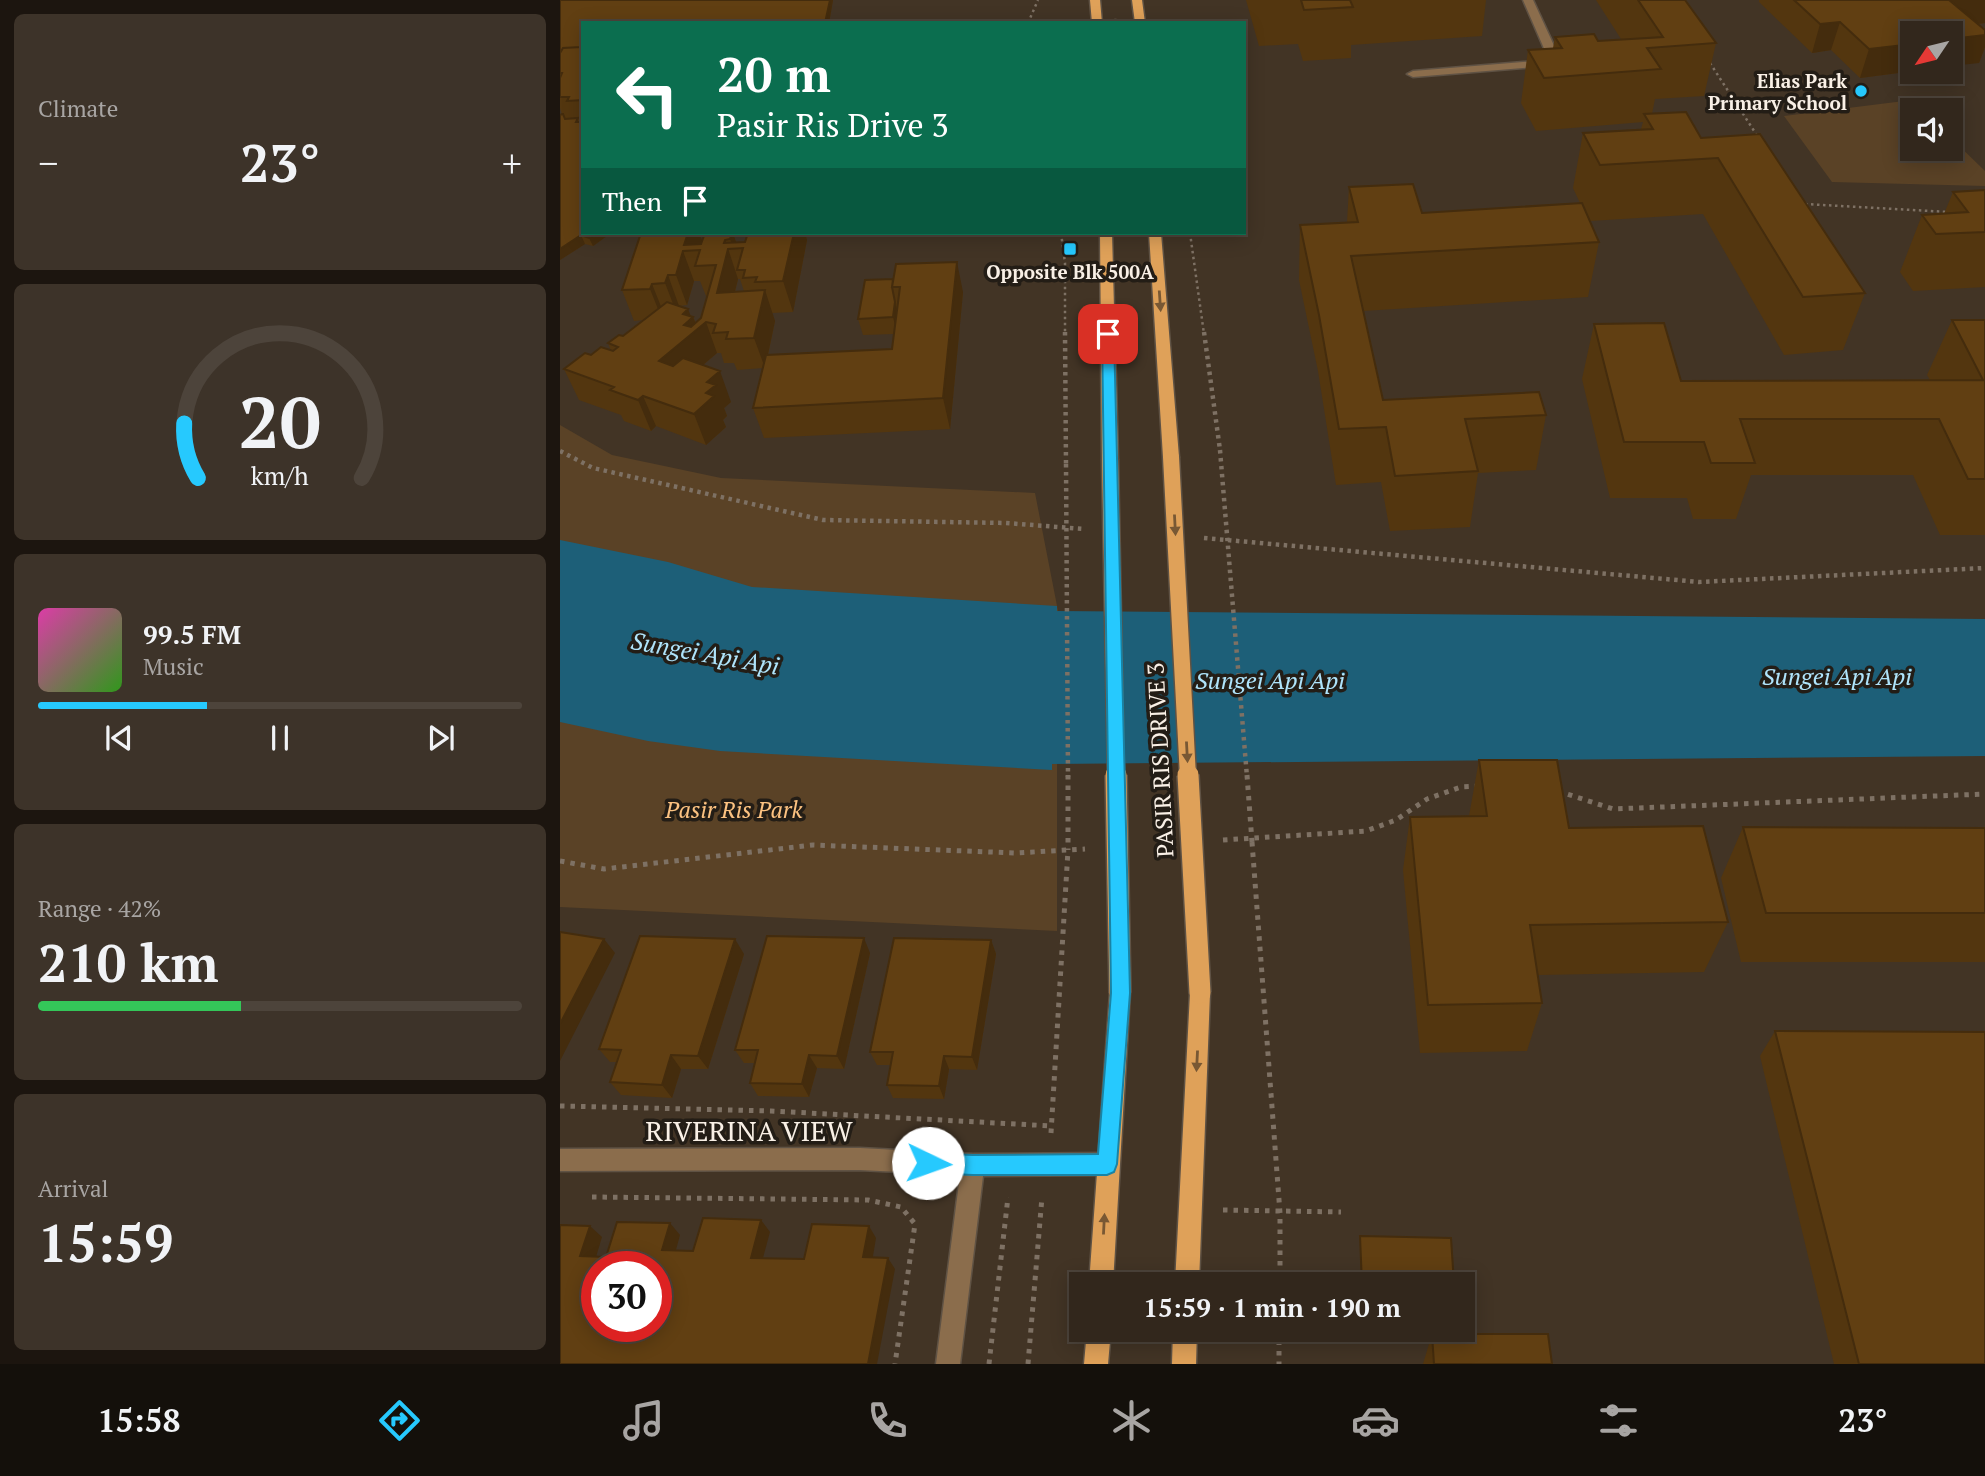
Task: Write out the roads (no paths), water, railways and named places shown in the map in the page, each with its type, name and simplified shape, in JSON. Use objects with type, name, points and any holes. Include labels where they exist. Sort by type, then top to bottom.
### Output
[{"type":"main road","points":[[1095,0],[1097,21]]},
{"type":"main road","points":[[1137,0],[1140,21]]},
{"type":"main road","name":"PASIR RIS DRIVE 3","points":[[1102,1272],[1120,993],[1106,235]]},
{"type":"main road","name":"PASIR RIS DRIVE 3","points":[[1155,235],[1171,457],[1200,993],[1188,1272]]},
{"type":"main road","points":[[1096,1364],[1098,1342]]},
{"type":"main road","points":[[1184,1364],[1185,1342]]},
{"type":"street","points":[[1413,74],[1556,62],[1528,0]]},
{"type":"street","name":"RIVERINA VIEW","points":[[560,1160],[860,1159],[973,1165],[1107,1164]]},
{"type":"street","points":[[948,1364],[973,1165]]},
{"type":"water","name":"Sungei Api Api","points":[[560,540],[668,562],[752,587],[1057,606],[1057,611],[1985,619],[1985,756],[1052,764],[1052,770],[720,751],[648,741],[560,722]]},
{"type":"place","name":"Elias Park Primary School","points":[[1861,91]]},
{"type":"place","name":"Opposite Blk 500A","points":[[1070,249]]},
{"type":"park label","name":"Pasir Ris Park","points":[[734,809]]}]
